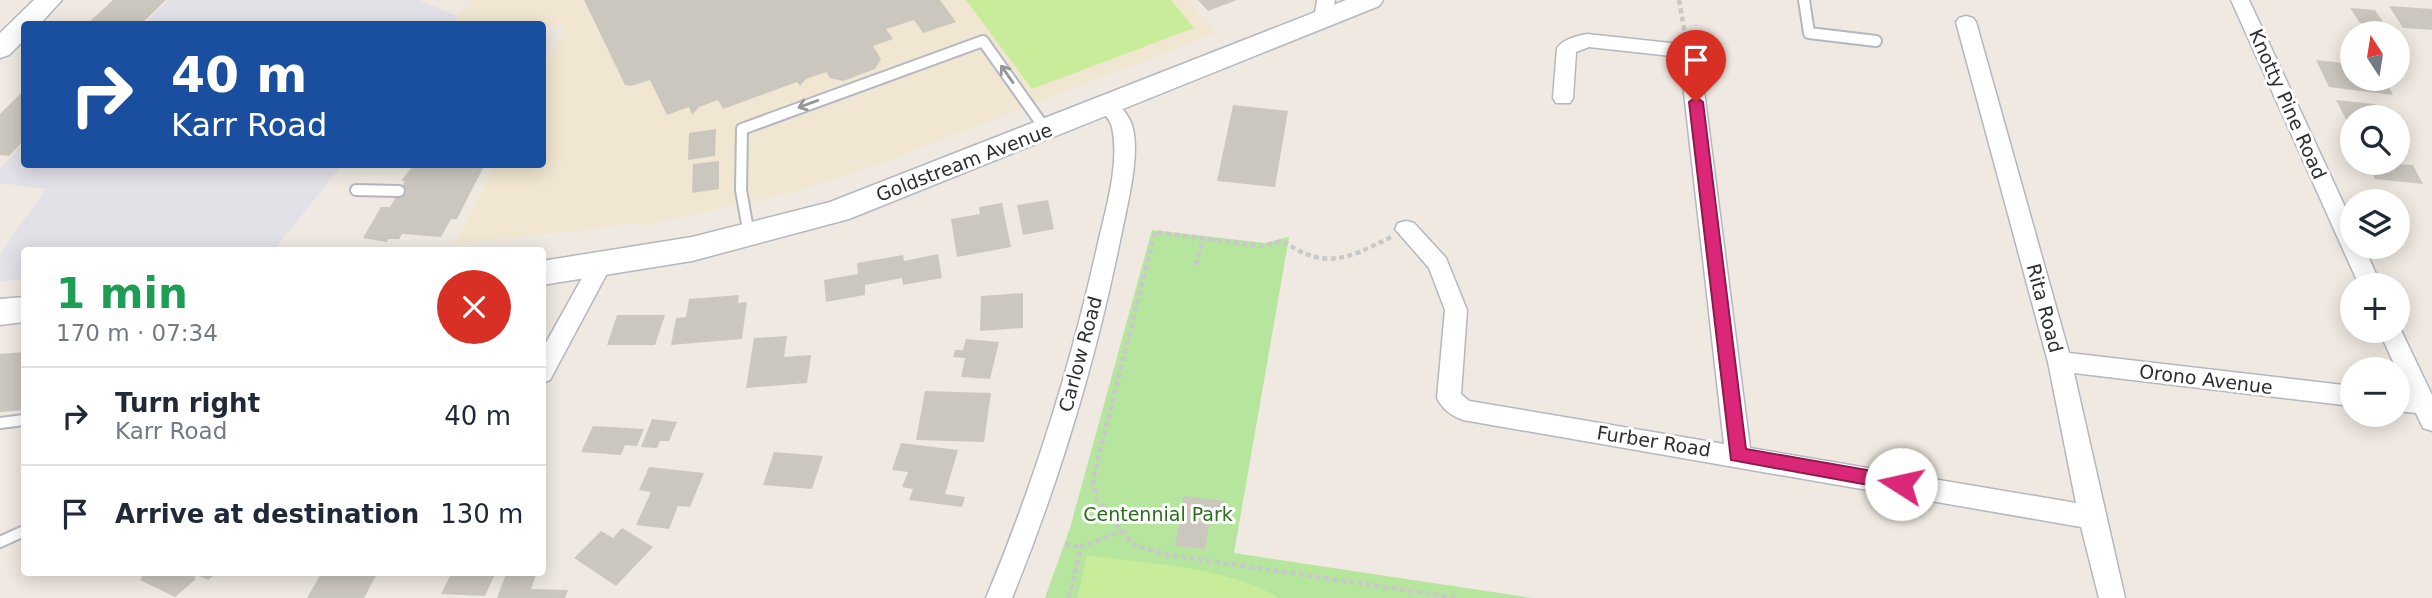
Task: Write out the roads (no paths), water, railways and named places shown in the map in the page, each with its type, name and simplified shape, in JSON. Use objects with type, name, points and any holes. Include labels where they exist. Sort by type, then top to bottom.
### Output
[{"type":"main road","points":[[28,21],[49,0]]},
{"type":"main road","name":"Goldstream Avenue","points":[[546,273],[689,252],[838,211],[1108,105],[1325,9],[1370,0]]},
{"type":"main road","points":[[0,49],[21,28]]},
{"type":"main road","points":[[0,312],[21,310]]},
{"type":"street","name":"Knotty Pine Road","points":[[2240,0],[2340,220]]},
{"type":"street","name":"Rita Road","points":[[1966,22],[2060,362],[2092,517],[2112,598]]},
{"type":"street","points":[[1563,98],[1567,48],[1587,40],[1689,52],[1738,455]]},
{"type":"street","name":"Carlow Road","points":[[999,598],[1025,537],[1052,455],[1105,264],[1118,196],[1122,126],[1108,105]]},
{"type":"street","name":"Furber Road","points":[[1406,229],[1438,264],[1456,310],[1449,398],[1463,410],[2092,517]]},
{"type":"street","points":[[546,366],[600,266]]},
{"type":"street","points":[[2397,343],[2429,410]]},
{"type":"street","name":"Orono Avenue","points":[[2060,362],[2340,395]]},
{"type":"street","points":[[2410,404],[2429,410]]},
{"type":"lane","points":[[1804,0],[1809,33],[1876,40]]},
{"type":"lane","points":[[750,237],[741,190],[742,129],[971,45],[983,41],[1046,130]]},
{"type":"lane","points":[[356,190],[399,191]]},
{"type":"lane","points":[[0,423],[21,420]]},
{"type":"lane","points":[[0,542],[21,532]]},
{"type":"park label","name":"Centennial Park","points":[[1158,514]]}]
